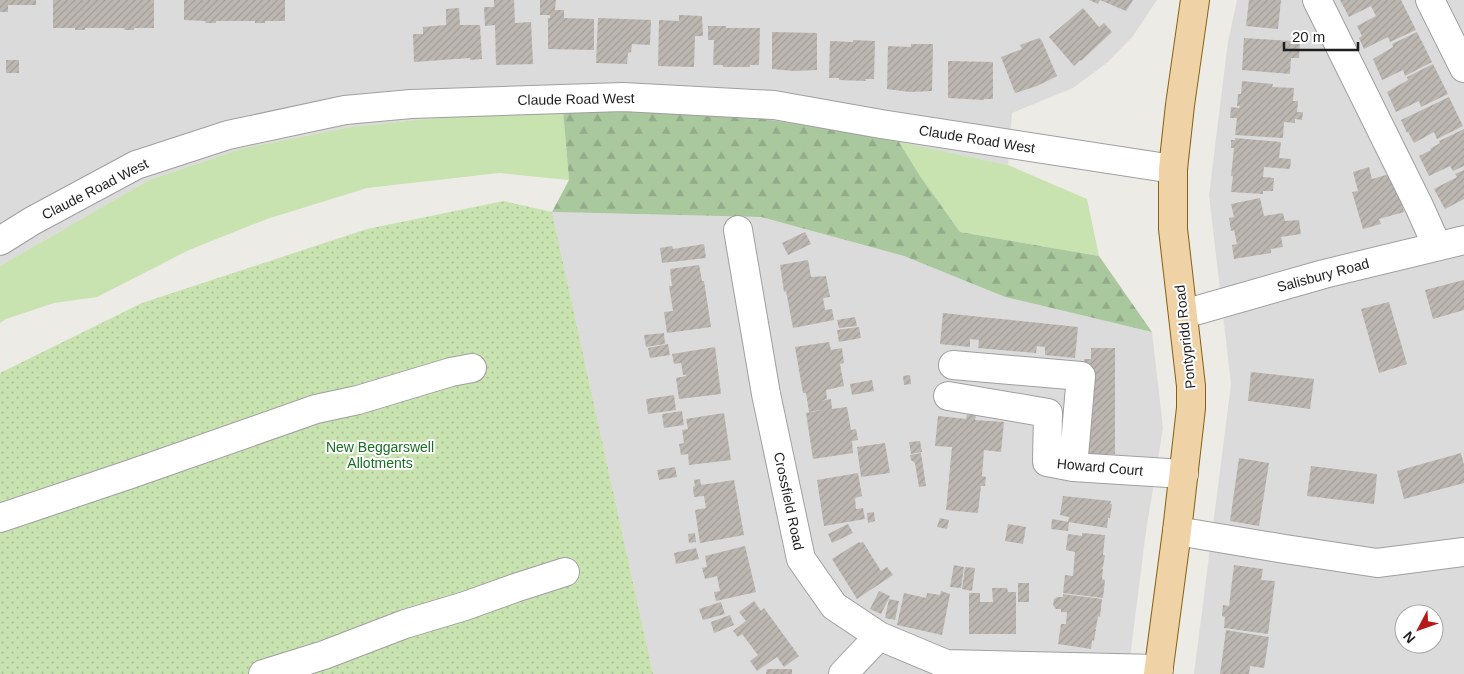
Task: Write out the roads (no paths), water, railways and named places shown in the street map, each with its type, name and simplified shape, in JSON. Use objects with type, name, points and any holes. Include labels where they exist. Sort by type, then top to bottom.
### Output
[{"type":"main road","name":"Pontypridd Road","points":[[1159,672],[1191,408],[1191,386],[1184,314],[1173,229],[1173,169],[1195,0]]},
{"type":"street","points":[[1317,0],[1437,246]]},
{"type":"street","points":[[1430,0],[1464,68]]},
{"type":"street","name":"Claude Road West","points":[[0,241],[32,221],[136,165],[228,135],[345,110],[412,104],[623,97],[774,105],[881,124],[1173,169]]},
{"type":"street","name":"Crossfield Road","points":[[738,230],[766,394],[801,559],[834,606],[879,636],[946,664],[1159,672]]},
{"type":"street","name":"Salisbury Road","points":[[1184,314],[1324,274],[1464,240]]},
{"type":"street","points":[[953,364],[1081,376],[1073,467]]},
{"type":"street","points":[[0,518],[316,409],[358,400],[451,372],[472,368]]},
{"type":"street","name":"Howard Court","points":[[948,396],[1048,413],[1047,462],[1073,467],[1184,474]]},
{"type":"street","points":[[1177,531],[1377,563],[1464,552]]},
{"type":"street","points":[[263,674],[324,655],[405,624],[565,572]]},
{"type":"street","points":[[843,674],[879,636]]},
{"type":"park label","name":"New Beggarswell Allotments","points":[[380,456]]}]
